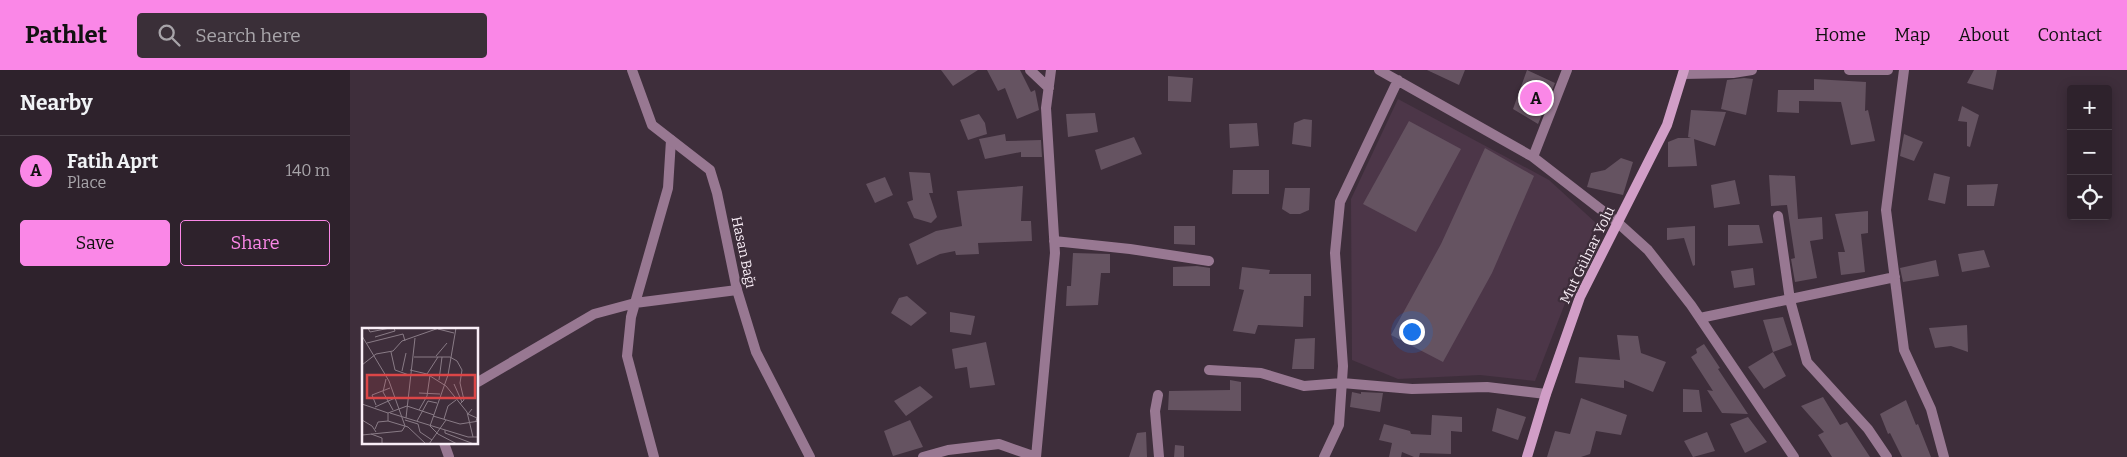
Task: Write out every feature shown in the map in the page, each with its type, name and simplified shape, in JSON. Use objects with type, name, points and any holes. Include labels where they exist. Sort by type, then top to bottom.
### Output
[{"type":"main road","name":"Mut Gülnar Yolu","points":[[1527,457],[1546,394],[1580,297],[1667,125],[1684,72]]},
{"type":"street","name":"Hasan Bağı","points":[[632,70],[652,125],[710,170],[717,193],[737,290],[756,352],[809,457]]},
{"type":"street","points":[[1030,70],[1049,88]]},
{"type":"street","points":[[923,457],[948,450],[998,444],[1036,457],[1055,253],[1046,108],[1051,70]]},
{"type":"street","points":[[1379,70],[1533,157],[1617,222],[1648,250],[1700,318],[1794,457]]},
{"type":"street","points":[[1533,157],[1567,70]]},
{"type":"street","points":[[1684,72],[1733,73],[1752,70]]},
{"type":"street","points":[[1849,70],[1888,70]]},
{"type":"street","points":[[1904,70],[1886,210],[1904,350],[1931,409],[1944,457]]},
{"type":"street","points":[[1324,457],[1339,425],[1342,383],[1343,366],[1334,254],[1340,202],[1398,80]]},
{"type":"street","points":[[654,457],[627,356],[631,317],[668,188],[671,140]]},
{"type":"street","points":[[1778,216],[1790,300],[1806,362],[1868,429],[1887,457]]},
{"type":"street","points":[[1054,242],[1130,249],[1209,261]]},
{"type":"street","points":[[1700,318],[1894,277]]},
{"type":"street","points":[[479,381],[594,314],[635,303],[737,290]]},
{"type":"street","points":[[1209,370],[1261,373],[1304,386],[1342,383],[1412,389],[1487,387],[1546,394]]},
{"type":"street","points":[[1158,395],[1155,411],[1159,457]]},
{"type":"street","points":[[444,444],[449,457]]},
{"type":"shaded area","points":[[1398,99],[1549,180],[1596,223],[1535,381],[1480,375],[1398,379],[1352,360],[1351,199]]},
{"type":"building","points":[[941,70],[978,70],[953,86]]},
{"type":"building","points":[[987,70],[1020,70],[1031,92],[1035,90],[1039,110],[1017,119],[1005,88],[998,91]]},
{"type":"building","points":[[1427,70],[1465,70],[1459,85]]},
{"type":"building","points":[[1527,70],[1555,83],[1538,124],[1513,109]]},
{"type":"building","points":[[1974,70],[1997,70],[1993,90],[1967,83]]},
{"type":"building","points":[[1168,76],[1193,78],[1191,102],[1168,101]]},
{"type":"building","points":[[1753,79],[1746,115],[1721,109],[1727,80]]},
{"type":"building","points":[[1814,79],[1866,82],[1865,111],[1868,110],[1875,141],[1851,145],[1841,102],[1799,101],[1799,113],[1777,112],[1778,90],[1814,90]]},
{"type":"building","points":[[1962,106],[1979,115],[1970,147],[1967,146],[1967,122],[1958,121]]},
{"type":"building","points":[[1691,110],[1726,112],[1715,146],[1694,139],[1697,166],[1668,167],[1668,142],[1678,138],[1691,138],[1688,137]]},
{"type":"building","points":[[1095,113],[1098,132],[1068,137],[1066,114]]},
{"type":"building","points":[[979,114],[985,123],[987,134],[968,140],[960,120]]},
{"type":"building","points":[[1304,119],[1312,120],[1311,147],[1292,144],[1294,123]]},
{"type":"building","points":[[1409,121],[1461,149],[1416,232],[1363,204]]},
{"type":"building","points":[[1257,123],[1259,146],[1230,148],[1229,124]]},
{"type":"building","points":[[1005,134],[1006,141],[1041,140],[1042,157],[1021,157],[1021,152],[985,159],[979,139]]},
{"type":"building","points":[[1904,134],[1923,142],[1914,161],[1900,156]]},
{"type":"building","points":[[1134,137],[1142,154],[1101,170],[1095,150]]},
{"type":"building","points":[[1485,148],[1534,176],[1492,273],[1443,362],[1391,335],[1441,244]]},
{"type":"building","points":[[1621,158],[1633,162],[1623,195],[1587,187],[1591,173],[1605,170]]},
{"type":"building","points":[[1233,170],[1269,170],[1269,194],[1232,194]]},
{"type":"building","points":[[909,172],[930,173],[933,193],[929,193],[937,217],[931,223],[914,218],[907,202],[913,200]]},
{"type":"building","points":[[1934,173],[1950,177],[1945,204],[1928,200]]},
{"type":"building","points":[[1769,175],[1795,176],[1798,219],[1822,217],[1823,239],[1810,241],[1817,278],[1795,282],[1791,259],[1795,258],[1787,205],[1771,206]]},
{"type":"building","points":[[885,177],[893,195],[875,203],[866,184]]},
{"type":"building","points":[[1735,180],[1740,204],[1714,208],[1711,185]]},
{"type":"building","points":[[1998,184],[1994,206],[1967,206],[1967,185]]},
{"type":"building","points":[[1023,186],[1021,221],[1031,221],[1032,241],[978,243],[979,254],[956,255],[955,251],[940,254],[917,265],[909,244],[936,231],[962,226],[957,191]]},
{"type":"building","points":[[1285,188],[1310,188],[1309,210],[1300,214],[1290,214],[1282,209]]},
{"type":"building","points":[[1868,211],[1868,233],[1861,234],[1865,272],[1841,275],[1838,252],[1845,252],[1835,214]]},
{"type":"building","points":[[1728,225],[1759,225],[1763,243],[1728,246]]},
{"type":"building","points":[[1174,226],[1195,226],[1195,245],[1174,244]]},
{"type":"building","points":[[1695,226],[1695,265],[1693,266],[1684,238],[1667,240],[1667,228]]},
{"type":"building","points":[[1984,250],[1990,267],[1962,272],[1958,254]]},
{"type":"building","points":[[1073,253],[1110,254],[1110,273],[1101,273],[1098,305],[1066,306],[1067,286],[1071,286]]},
{"type":"building","points":[[1936,260],[1939,276],[1903,282],[1900,268]]},
{"type":"building","points":[[1197,266],[1210,268],[1210,286],[1173,286],[1173,267]]},
{"type":"building","points":[[1242,267],[1270,270],[1269,274],[1311,274],[1311,296],[1304,296],[1303,327],[1258,325],[1255,334],[1233,331],[1244,290],[1239,289]]},
{"type":"building","points":[[1753,268],[1755,285],[1734,288],[1731,271]]},
{"type":"building","points":[[907,296],[927,313],[911,326],[891,313],[899,298]]},
{"type":"building","points":[[950,312],[975,316],[971,335],[950,332]]},
{"type":"building","points":[[1783,317],[1792,345],[1773,352],[1763,320]]},
{"type":"building","points":[[1967,325],[1968,352],[1951,346],[1935,348],[1929,328]]},
{"type":"building","points":[[1617,335],[1638,336],[1641,353],[1666,362],[1653,392],[1624,380],[1624,388],[1575,383],[1579,357],[1620,360]]},
{"type":"building","points":[[1315,338],[1314,369],[1292,369],[1295,339]]},
{"type":"building","points":[[986,342],[995,385],[970,388],[967,367],[955,369],[952,349]]},
{"type":"building","points":[[1704,344],[1748,414],[1722,413],[1707,390],[1713,391],[1691,357],[1697,353],[1696,349]]},
{"type":"building","points":[[1773,352],[1786,376],[1764,389],[1748,367]]},
{"type":"building","points":[[1230,380],[1241,382],[1241,411],[1168,410],[1169,391],[1230,390]]},
{"type":"building","points":[[920,386],[933,397],[906,416],[894,401]]},
{"type":"building","points":[[1683,389],[1699,390],[1702,412],[1683,412]]},
{"type":"building","points":[[1352,392],[1361,394],[1361,392],[1383,393],[1380,412],[1350,407]]},
{"type":"building","points":[[1823,397],[1840,425],[1847,422],[1870,457],[1832,457],[1818,435],[1824,432],[1801,406]]},
{"type":"building","points":[[1581,398],[1627,415],[1621,435],[1596,431],[1590,454],[1581,457],[1547,457],[1555,431],[1570,434]]},
{"type":"building","points":[[1906,400],[1931,457],[1902,457],[1890,433],[1888,434],[1880,414]]},
{"type":"building","points":[[1497,408],[1526,417],[1518,440],[1492,431]]},
{"type":"building","points":[[1432,415],[1462,417],[1462,432],[1451,431],[1451,454],[1420,453],[1419,457],[1414,457],[1402,452],[1401,457],[1389,457],[1392,443],[1379,440],[1384,424],[1410,431],[1411,434],[1431,435]]},
{"type":"building","points":[[1748,417],[1767,442],[1745,453],[1730,424]]},
{"type":"building","points":[[910,420],[923,447],[893,456],[884,431]]},
{"type":"building","points":[[1146,432],[1147,457],[1129,457],[1137,433]]},
{"type":"building","points":[[1707,432],[1715,451],[1693,457],[1684,441]]},
{"type":"building","points":[[1175,445],[1184,446],[1184,457],[1174,457]]},
{"type":"place","name":"Fatih Aprt","points":[[1536,98]]}]
